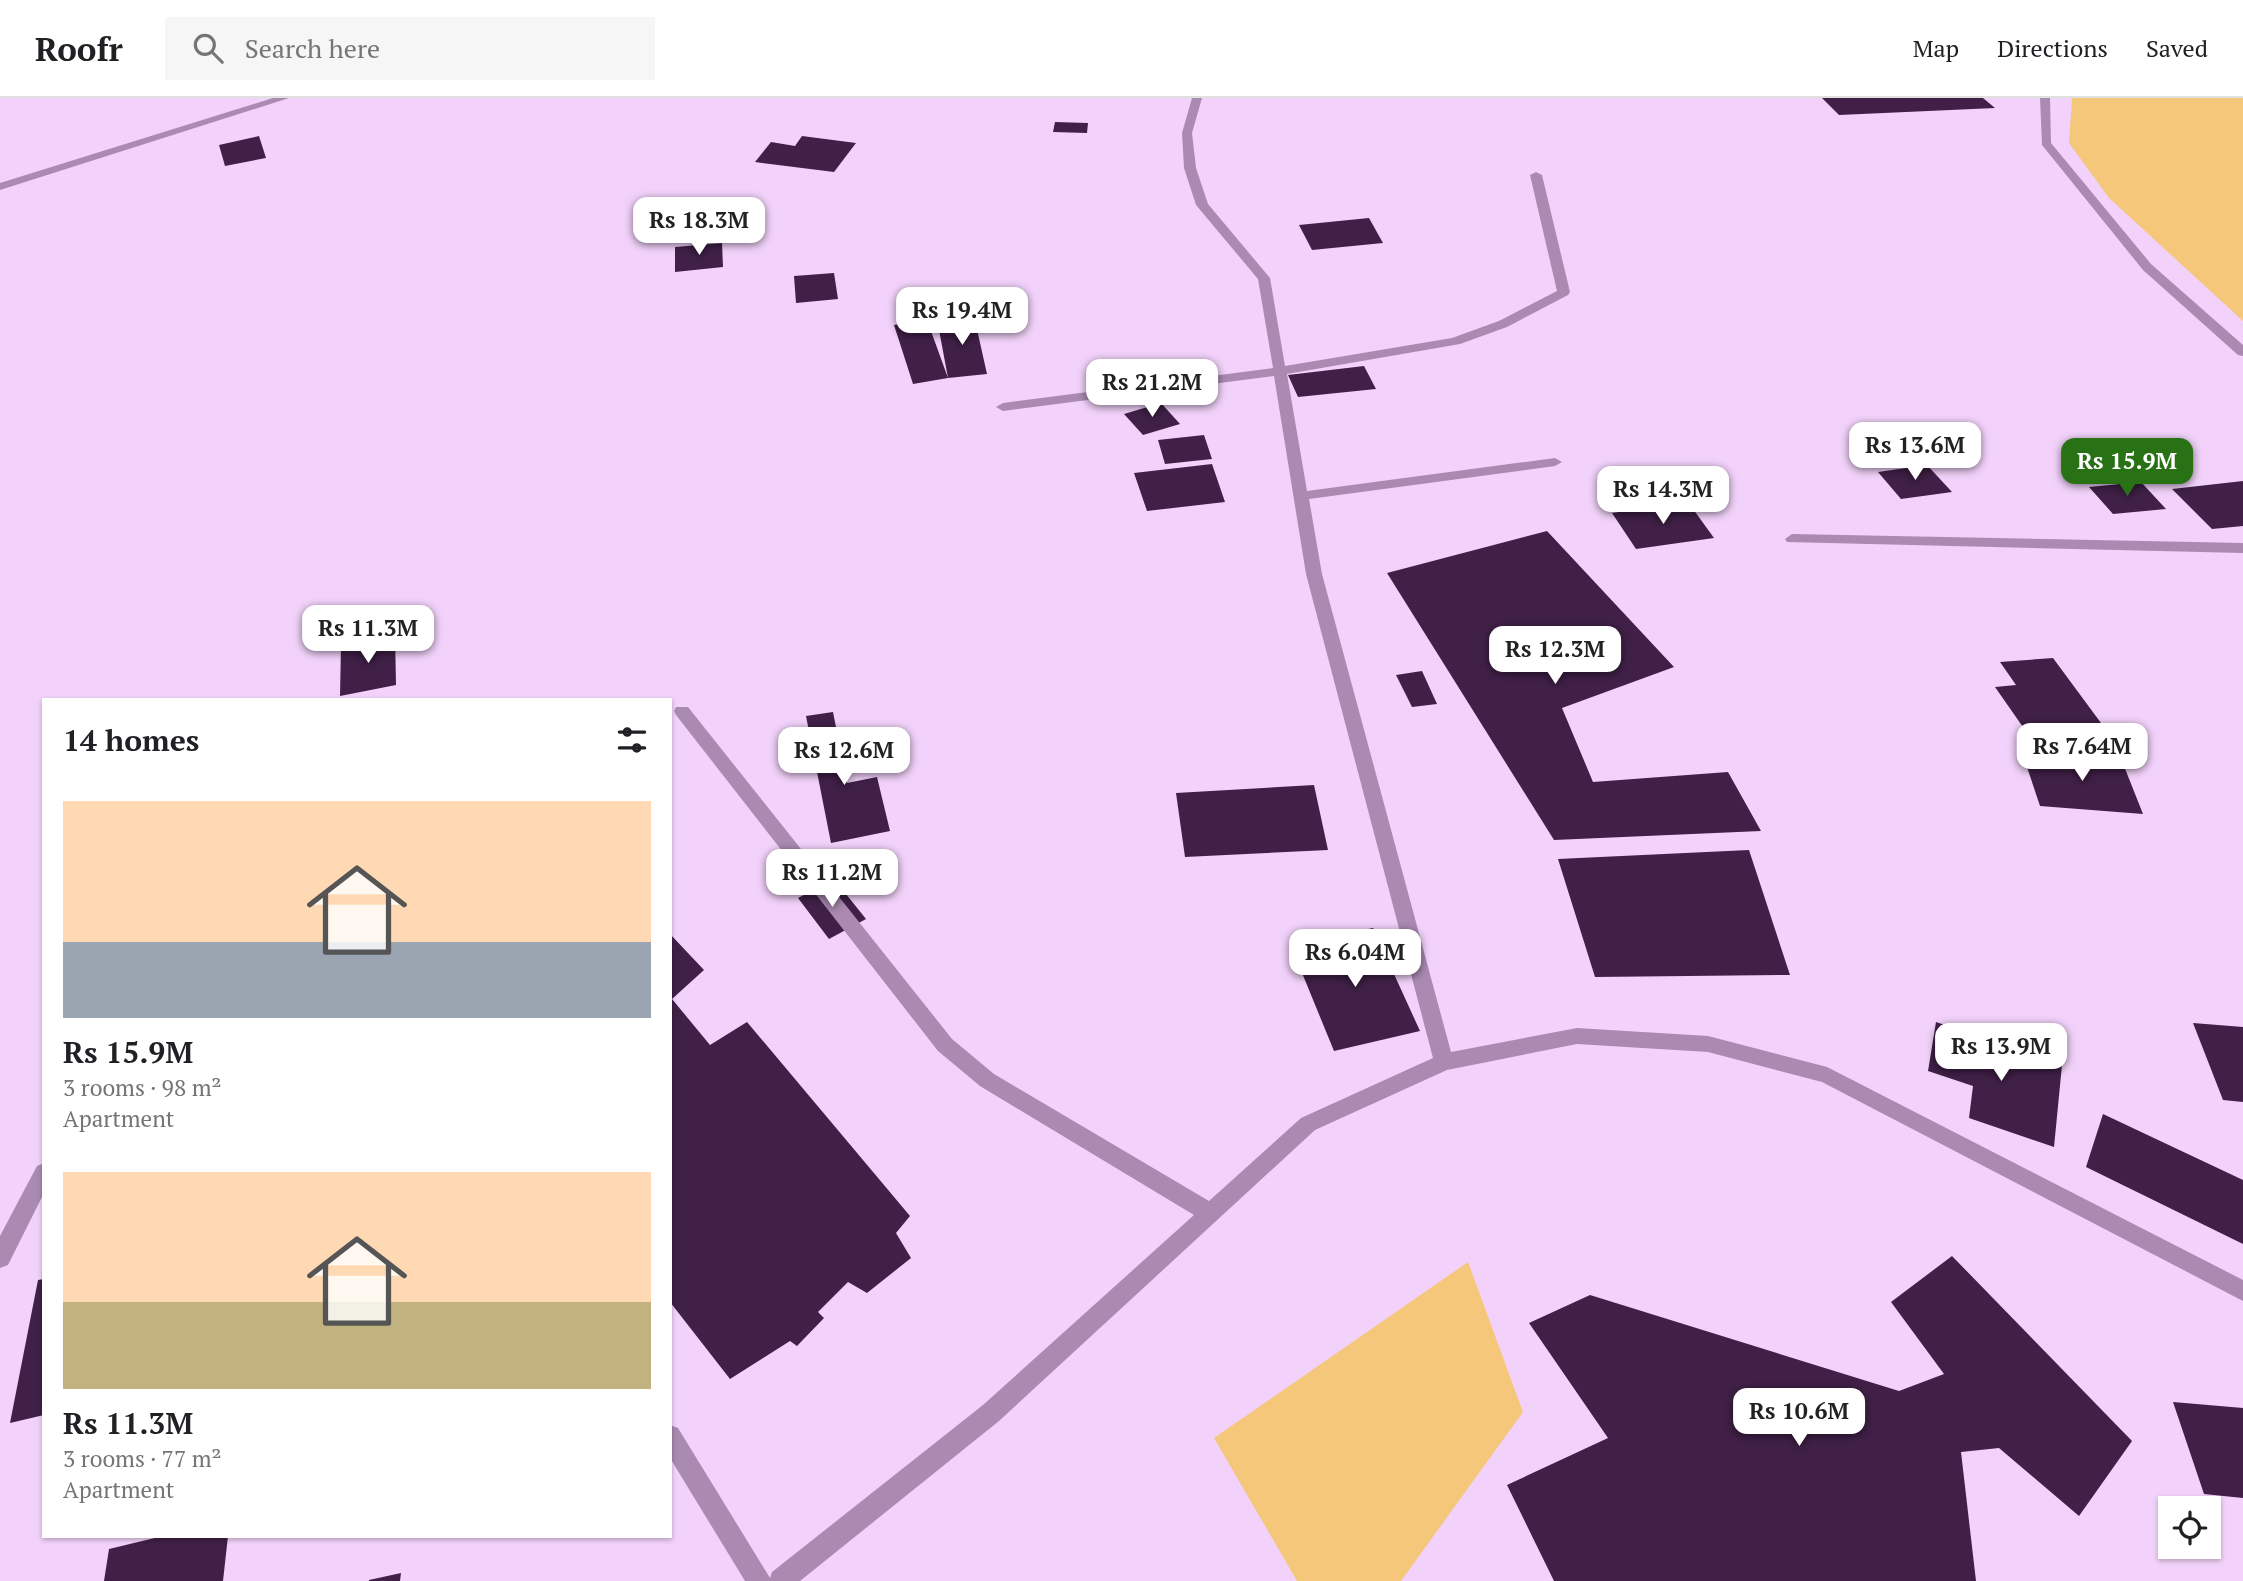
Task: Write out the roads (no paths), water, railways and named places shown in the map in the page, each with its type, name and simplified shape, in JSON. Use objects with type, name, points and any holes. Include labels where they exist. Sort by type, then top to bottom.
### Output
[{"type":"street","points":[[0,187],[284,98]]},
{"type":"street","points":[[1197,98],[1187,133],[1190,168],[1202,205],[1264,278],[1314,574],[1444,1062]]},
{"type":"street","points":[[2045,98],[2046,143],[2147,267],[2243,352]]},
{"type":"street","points":[[1003,407],[1279,371],[1476,335],[1564,292],[1536,176]]},
{"type":"street","points":[[1301,496],[1555,462]]},
{"type":"street","points":[[1792,539],[2243,548]]},
{"type":"street","points":[[682,711],[945,1045],[987,1080],[1208,1212]]},
{"type":"street","points":[[781,1581],[991,1413],[1307,1124],[1444,1062],[1577,1036],[1708,1044],[1827,1074],[2243,1291]]},
{"type":"street","points":[[0,1258],[42,1176]]},
{"type":"street","points":[[672,1439],[759,1581]]}]
